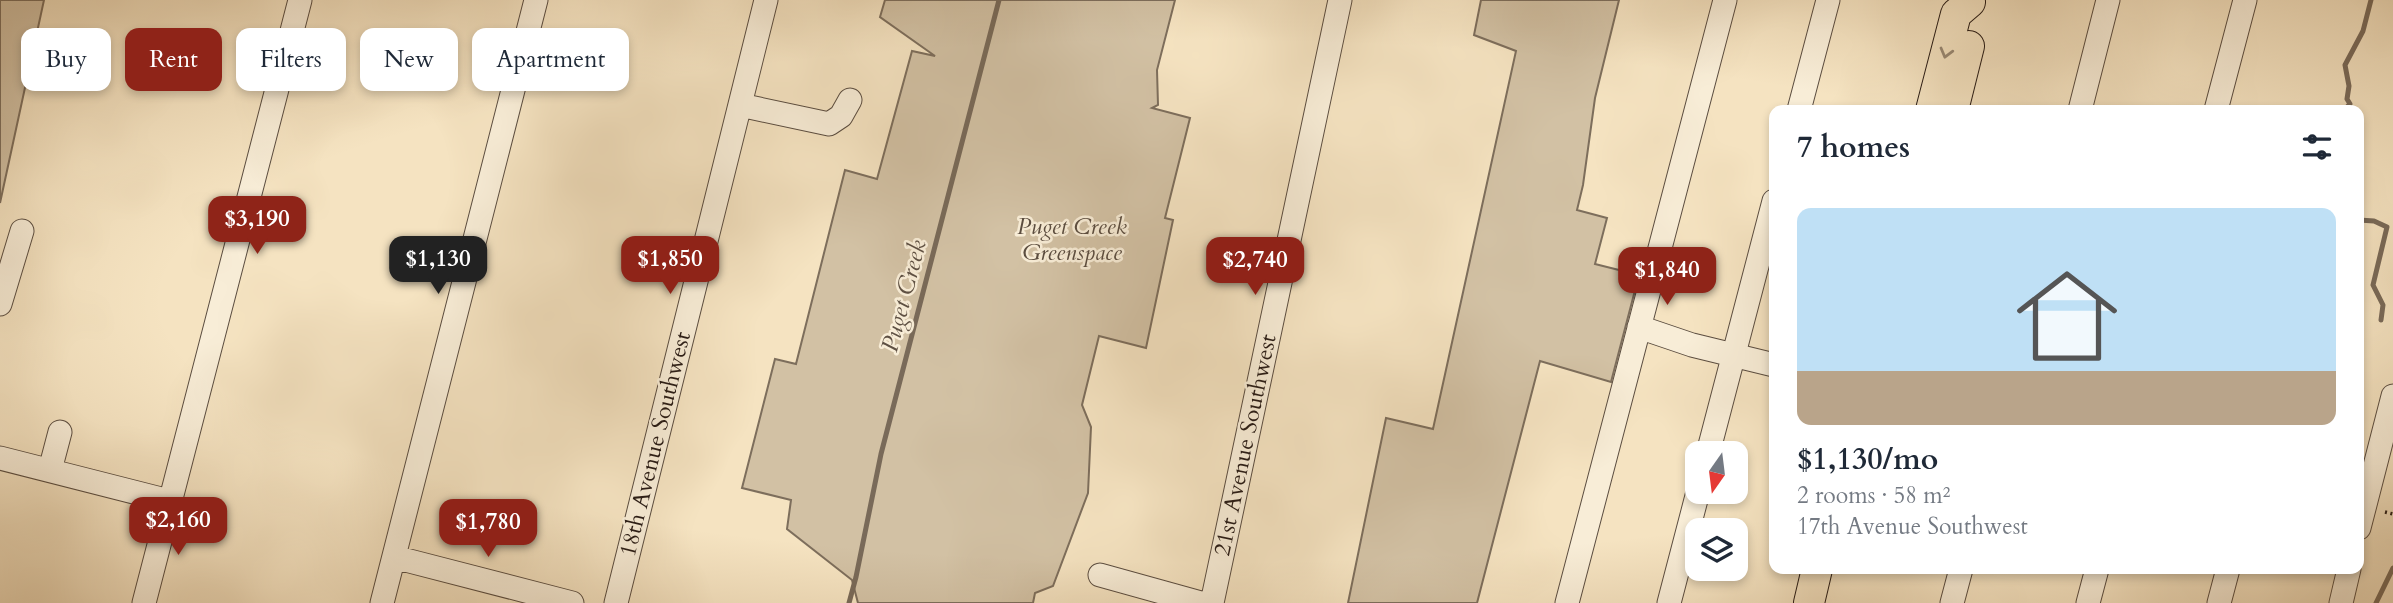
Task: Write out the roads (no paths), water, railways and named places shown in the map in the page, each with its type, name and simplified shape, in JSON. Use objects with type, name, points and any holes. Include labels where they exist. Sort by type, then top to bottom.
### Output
[{"type":"main road","points":[[1954,105],[1976,18],[1970,1]]},
{"type":"main road","points":[[1809,603],[1816,574]]},
{"type":"street","points":[[144,603],[300,0]]},
{"type":"street","points":[[382,603],[536,0]]},
{"type":"street","name":"18th Avenue Southwest","points":[[615,603],[766,0]]},
{"type":"street","name":"21st Avenue Southwest","points":[[1212,603],[1340,0]]},
{"type":"street","points":[[1567,603],[1725,0]]},
{"type":"street","points":[[1800,105],[1828,0]]},
{"type":"street","points":[[2081,105],[2108,0]]},
{"type":"street","points":[[2217,105],[2245,0]]},
{"type":"street","points":[[740,105],[829,124],[841,116],[850,100]]},
{"type":"street","points":[[1711,441],[1769,220]]},
{"type":"street","points":[[0,304],[22,231]]},
{"type":"street","points":[[1639,327],[1692,345],[1769,364]]},
{"type":"street","points":[[2364,506],[2393,396]]},
{"type":"street","points":[[50,470],[60,432]]},
{"type":"street","points":[[0,458],[169,500]]},
{"type":"street","points":[[1669,603],[1695,504]]},
{"type":"street","points":[[394,557],[572,603]]},
{"type":"street","points":[[1952,603],[1960,574]]},
{"type":"street","points":[[2088,603],[2096,574]]},
{"type":"street","points":[[2219,603],[2227,574]]},
{"type":"street","points":[[2341,603],[2348,574]]},
{"type":"street","points":[[1100,575],[1201,603]]},
{"type":"waterway","name":"Puget Creek","points":[[849,603],[881,454],[999,0]]},
{"type":"waterway","points":[[2349,105],[2345,65],[2363,31],[2371,0]]},
{"type":"waterway","points":[[2364,220],[2374,221],[2387,227],[2373,285],[2383,305],[2381,320]]},
{"type":"waterway","points":[[2376,603],[2393,568]]},
{"type":"park label","name":"Puget Creek Greenspace","points":[[1072,239]]}]
